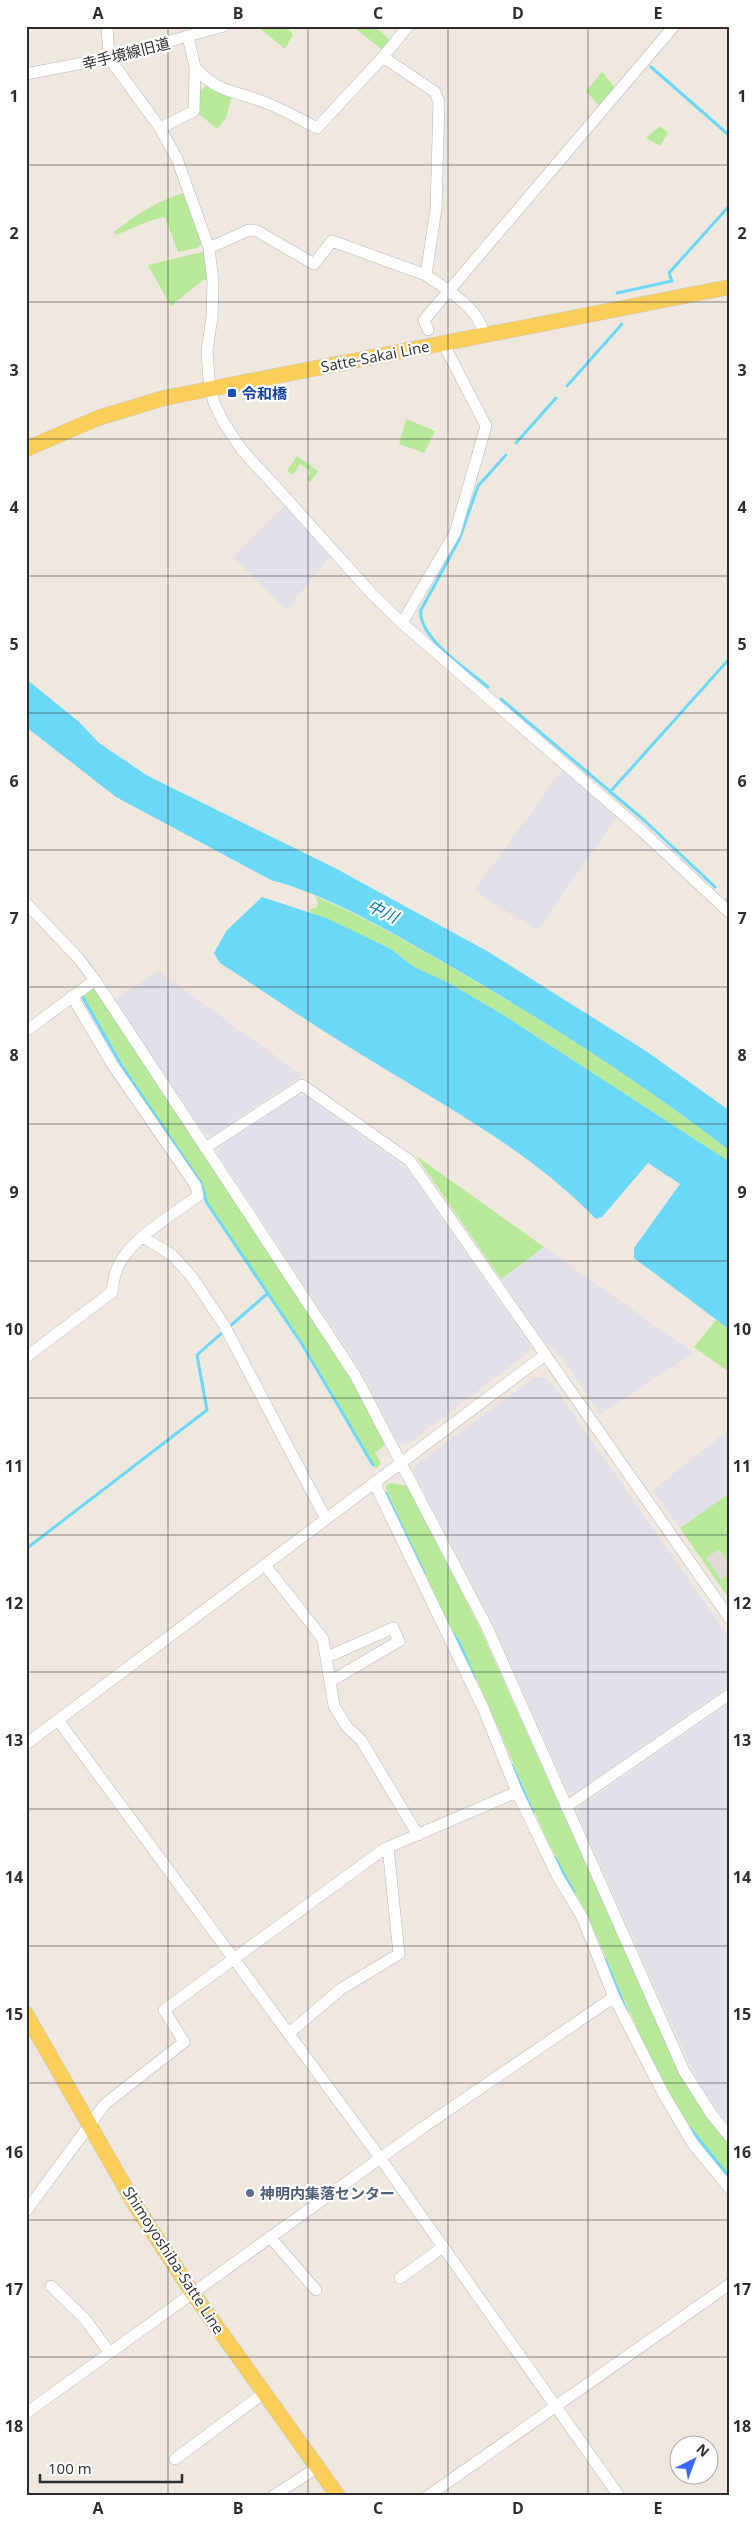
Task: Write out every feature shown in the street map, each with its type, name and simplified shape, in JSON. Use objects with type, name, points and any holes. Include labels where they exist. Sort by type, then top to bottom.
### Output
[{"type":"main road","name":"Satte-Sakai Line","points":[[26,449],[129,408],[210,388],[730,286]]},
{"type":"main road","name":"Shimoyoshiba-Satte Line","points":[[26,2014],[137,2208],[192,2292],[338,2496]]},
{"type":"street","points":[[107,26],[109,58],[160,128],[189,187],[209,248],[213,282],[212,317],[208,351],[210,388],[224,423],[242,450],[372,594],[402,623],[642,831],[730,913]]},
{"type":"street","name":"幸手境線旧道","points":[[26,74],[109,58],[224,26]]},
{"type":"street","points":[[195,67],[206,81],[215,86],[266,102],[317,128],[383,57],[408,26]]},
{"type":"street","points":[[428,330],[424,320],[674,26]]},
{"type":"street","points":[[160,128],[194,111],[195,67],[188,37]]},
{"type":"street","points":[[383,57],[435,92],[439,102],[436,209],[426,275]]},
{"type":"street","points":[[209,248],[249,230],[257,231],[314,264],[332,241],[426,275],[448,291],[480,321],[484,335]]},
{"type":"street","points":[[402,623],[455,533],[486,426],[442,343]]},
{"type":"street","points":[[26,903],[95,980],[355,1376],[486,1627],[684,2070],[712,2115],[730,2137]]},
{"type":"street","points":[[26,1031],[95,980]]},
{"type":"street","points":[[26,1357],[112,1292],[117,1268],[125,1255],[143,1237],[198,1196],[196,1186],[112,1064],[72,996]]},
{"type":"street","points":[[205,1148],[302,1085],[410,1161],[730,1619]]},
{"type":"street","points":[[143,1237],[172,1254],[192,1278],[224,1325],[326,1519]]},
{"type":"street","points":[[26,1744],[545,1354]]},
{"type":"street","points":[[374,1482],[484,1710],[517,1792],[558,1877],[582,1917],[614,1997],[662,2093],[693,2144],[730,2189]]},
{"type":"street","points":[[265,1565],[323,1639],[334,1706],[347,1727],[361,1740],[418,1835]]},
{"type":"street","points":[[327,1656],[393,1628],[399,1641],[331,1681]]},
{"type":"street","points":[[566,1807],[730,1694]]},
{"type":"street","points":[[58,1720],[381,2159],[619,2496]]},
{"type":"street","points":[[26,2211],[105,2104],[184,2042],[164,2010],[388,1847],[517,1792]]},
{"type":"street","points":[[288,2034],[342,1989],[399,1954],[388,1847]]},
{"type":"street","points":[[26,2413],[425,2126],[614,1997]]},
{"type":"street","points":[[270,2237],[316,2290]]},
{"type":"street","points":[[400,2278],[443,2247]]},
{"type":"street","points":[[428,2496],[730,2284]]},
{"type":"street","points":[[51,2286],[85,2319],[109,2352]]},
{"type":"street","points":[[175,2459],[264,2393]]},
{"type":"street","points":[[273,2496],[318,2467]]},
{"type":"shaded area","points":[[285,506],[330,557],[286,610],[233,557]]},
{"type":"shaded area","points":[[562,770],[617,817],[537,930],[474,891]]},
{"type":"shaded area","points":[[158,971],[302,1075],[213,1135],[204,1133],[115,999]]},
{"type":"shaded area","points":[[298,1095],[305,1095],[407,1169],[530,1346],[528,1353],[406,1445],[398,1442],[358,1366],[218,1154],[220,1146]]},
{"type":"shaded area","points":[[544,1247],[694,1353],[601,1414],[561,1357],[544,1341],[501,1279]]},
{"type":"shaded area","points":[[535,1377],[548,1378],[730,1639],[730,1685],[575,1793],[567,1790],[494,1626],[414,1472],[416,1465]]},
{"type":"shaded area","points":[[730,1429],[730,1493],[680,1528],[653,1490]]},
{"type":"shaded area","points":[[719,1549],[730,1563],[730,1573],[721,1580],[706,1558]]},
{"type":"shaded area","points":[[730,1703],[730,2127],[699,2084],[577,1813],[580,1807]]},
{"type":"green space","points":[[257,26],[285,26],[293,34],[285,49]]},
{"type":"green space","points":[[352,26],[374,26],[392,42],[384,51]]},
{"type":"green space","points":[[602,72],[616,89],[600,107],[586,91]]},
{"type":"green space","points":[[207,86],[232,95],[226,118],[217,129],[198,113],[197,101],[200,90]]},
{"type":"green space","points":[[660,126],[668,133],[660,146],[646,138]]},
{"type":"green space","points":[[187,192],[204,241],[197,248],[178,252],[165,217],[152,220],[116,235],[114,232],[149,208]]},
{"type":"green space","points":[[202,252],[206,253],[209,280],[203,280],[171,306],[148,265]]},
{"type":"green space","points":[[406,419],[435,431],[424,453],[399,444]]},
{"type":"green space","points":[[297,456],[318,471],[310,482],[307,479],[311,472],[300,464],[293,475],[287,471]]},
{"type":"green space","points":[[315,896],[358,916],[421,950],[578,1044],[640,1085],[730,1151],[730,1162],[502,1014],[449,983],[414,967],[391,949],[310,912],[310,909],[316,908],[318,903]]},
{"type":"green space","points":[[89,989],[95,989],[352,1381],[385,1445],[375,1453],[381,1463],[376,1469],[307,1349],[208,1202],[201,1182],[128,1073],[82,994]]},
{"type":"green space","points":[[416,1156],[544,1247],[501,1279]]},
{"type":"green space","points":[[716,1320],[730,1330],[730,1373],[694,1347]]},
{"type":"green space","points":[[391,1483],[407,1486],[478,1624],[682,2078],[710,2122],[730,2144],[730,2176],[687,2122],[666,2088],[644,2044],[587,1914],[548,1842],[460,1641],[451,1630],[385,1486]]},
{"type":"green space","points":[[730,1493],[730,1600],[680,1528]]},
{"type":"water","name":"中川","points":[[26,679],[78,721],[99,743],[148,776],[335,868],[487,951],[646,1051],[730,1111],[730,1151],[624,1074],[514,1004],[438,959],[378,925],[335,904],[271,880],[116,797],[26,727]]},
{"type":"water","points":[[262,897],[326,918],[391,949],[414,967],[449,983],[502,1014],[730,1162],[730,1330],[634,1258],[634,1248],[680,1184],[648,1163],[602,1217],[596,1219],[544,1172],[487,1131],[330,1035],[220,963],[214,953],[227,930]]},
{"type":"waterway","points":[[651,67],[730,136]]},
{"type":"waterway","points":[[617,293],[672,281],[669,273],[730,205]]},
{"type":"waterway","points":[[567,386],[622,324]]},
{"type":"waterway","points":[[516,443],[556,398]]},
{"type":"waterway","points":[[488,687],[457,663],[435,642],[422,620],[421,610],[459,540],[478,486],[506,455]]},
{"type":"waterway","points":[[610,792],[730,658]]},
{"type":"waterway","points":[[501,699],[645,821],[715,887]]},
{"type":"waterway","points":[[727,899],[730,902]]},
{"type":"waterway","points":[[82,996],[122,1066],[201,1183],[207,1203],[302,1344],[373,1465]]},
{"type":"waterway","points":[[229,1327],[268,1293]]},
{"type":"waterway","points":[[26,1549],[207,1410],[197,1355],[224,1331]]},
{"type":"waterway","points":[[386,1493],[424,1573]]},
{"type":"waterway","points":[[452,1633],[459,1642],[475,1679]]},
{"type":"waterway","points":[[512,1765],[533,1812]]},
{"type":"waterway","points":[[555,1858],[574,1892]]},
{"type":"waterway","points":[[605,1959],[627,2011]]},
{"type":"waterway","points":[[690,2128],[730,2178]]},
{"type":"place","name":"令和橋","points":[[232,393]]},
{"type":"place","name":"神明内集落センター","points":[[250,2193]]}]
